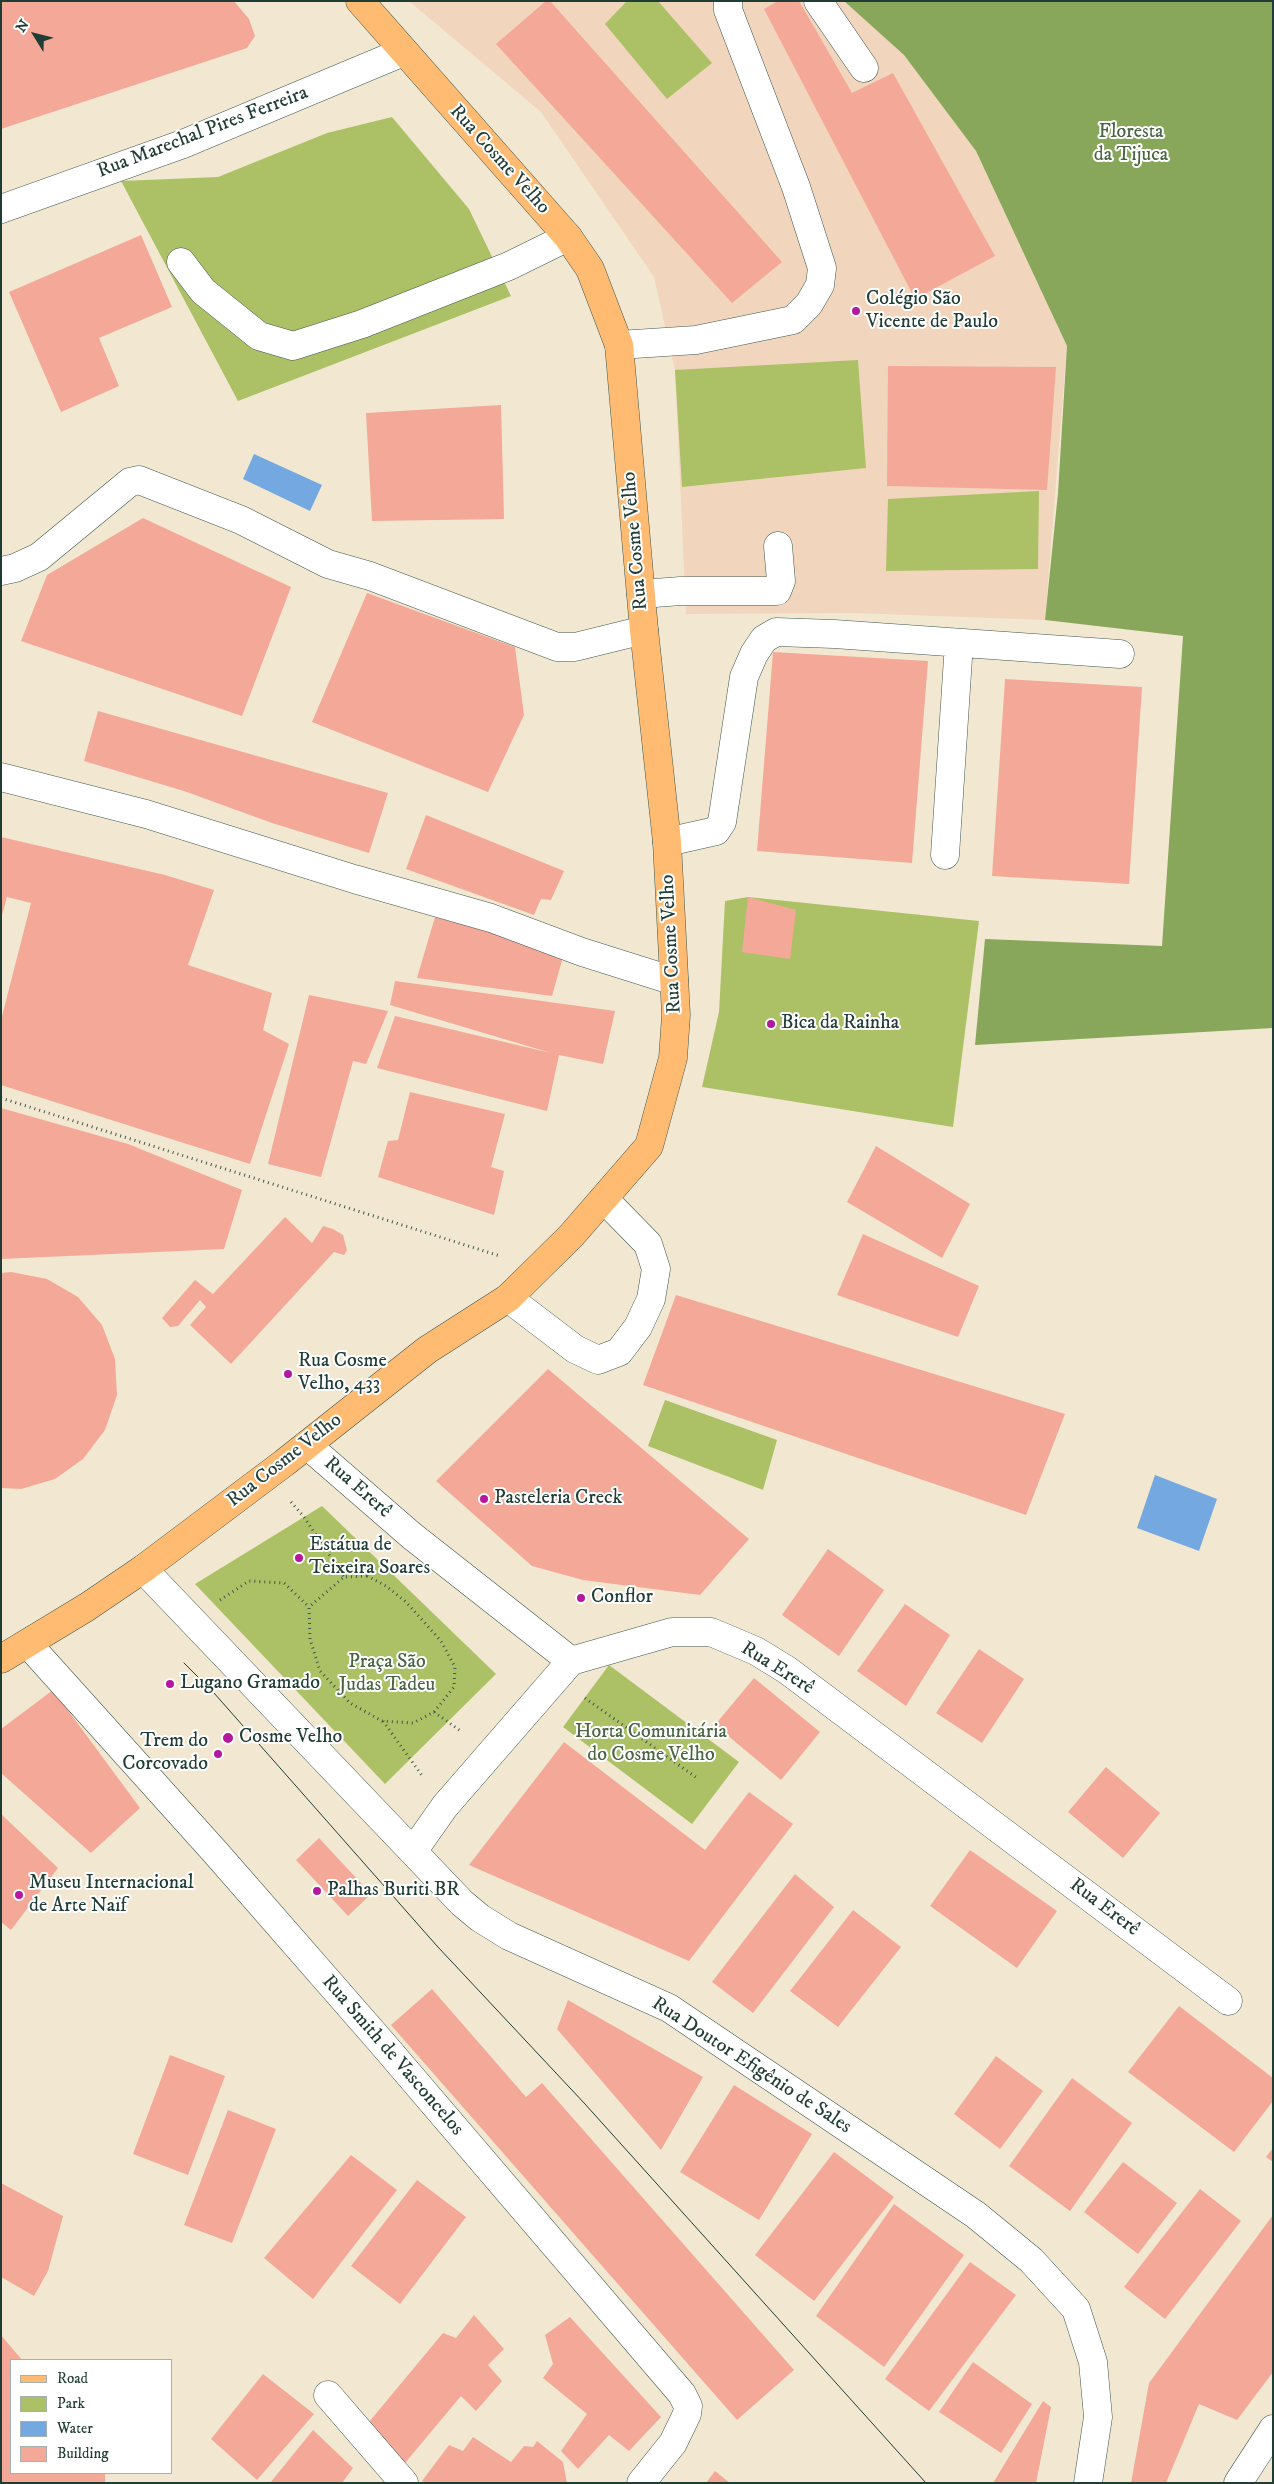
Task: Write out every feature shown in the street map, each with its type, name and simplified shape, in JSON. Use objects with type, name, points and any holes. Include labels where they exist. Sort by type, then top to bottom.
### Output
[{"type":"main road","name":"Rua Cosme Velho","points":[[1,1659],[28,1644],[144,1569],[267,1476],[427,1350],[508,1298],[571,1236],[649,1146],[673,1058],[676,1015],[667,842],[644,630],[619,345],[590,269],[568,237],[360,1]]},
{"type":"street","points":[[619,345],[696,340],[793,320],[809,304],[820,285],[822,268],[805,214],[728,10],[728,1]]},
{"type":"street","points":[[818,1],[864,68]]},
{"type":"street","name":"Rua Marechal Pires Ferreira","points":[[1,208],[183,144],[403,52]]},
{"type":"street","points":[[181,262],[203,291],[259,336],[293,346],[362,324],[509,266],[568,237]]},
{"type":"street","points":[[1,571],[15,568],[38,557],[130,482],[140,480],[241,520],[328,564],[370,576],[557,647],[575,647],[644,630]]},
{"type":"street","points":[[641,594],[681,591],[776,591],[781,581],[778,546]]},
{"type":"street","points":[[667,842],[716,831],[722,822],[744,677],[764,639],[776,632],[959,642],[1120,654]]},
{"type":"street","points":[[944,855],[959,642]]},
{"type":"street","points":[[1,777],[146,814],[491,918],[582,952],[674,982]]},
{"type":"street","points":[[508,1298],[575,1349],[598,1360],[619,1352],[638,1327],[651,1299],[656,1268],[648,1244],[604,1199]]},
{"type":"street","name":"Rua Ererê","points":[[307,1445],[412,1536],[571,1661],[672,1632],[711,1632],[756,1651],[786,1670],[1228,2001]]},
{"type":"street","name":"Rua Doutor Efigênio de Sales","points":[[144,1569],[414,1850],[462,1903],[480,1918],[509,1936],[669,2008],[976,2215],[1031,2260],[1076,2309],[1093,2362],[1098,2416],[1088,2483]]},
{"type":"street","name":"Rua Smith de Vasconcelos","points":[[28,1644],[267,1911],[682,2394],[688,2406],[687,2414],[673,2443],[641,2483]]},
{"type":"street","points":[[414,1850],[445,1806],[571,1661]]},
{"type":"street","points":[[328,2395],[404,2483]]},
{"type":"street","points":[[1238,2483],[1273,2429]]},
{"type":"path","points":[[1,1098],[502,1256],[536,1270]]},
{"type":"path","points":[[267,1476],[304,1517],[344,1577]]},
{"type":"path","points":[[309,1607],[344,1577],[368,1576],[386,1586],[406,1602],[441,1641],[455,1667],[454,1687],[434,1712],[413,1723],[382,1721]]},
{"type":"path","points":[[190,1619],[249,1581],[284,1583],[309,1607],[310,1639],[320,1671],[350,1703],[382,1721],[445,1806]]},
{"type":"path","points":[[537,1699],[584,1698],[697,1778]]},
{"type":"shaded area","name":"Colégio São Vicente de Paulo","points":[[844,1],[904,55],[976,151],[1067,346],[1045,620],[853,613],[686,614],[675,370],[654,277],[541,112],[410,2]]},
{"type":"green space","points":[[627,1],[658,1],[712,63],[667,99],[605,24]]},
{"type":"green space","name":"Floresta da Tijuca","points":[[844,1],[1273,1],[1273,1028],[975,1045],[985,939],[1162,946],[1183,636],[1045,620],[1058,493],[1067,346],[976,151],[904,55]]},
{"type":"green space","points":[[392,117],[469,209],[511,296],[238,401],[121,181],[218,177],[327,133]]},
{"type":"green space","points":[[858,360],[866,468],[682,487],[675,370]]},
{"type":"green space","points":[[1039,491],[1038,569],[886,571],[888,499]]},
{"type":"green space","points":[[748,897],[979,921],[953,1127],[702,1087],[719,1012],[725,901]]},
{"type":"green space","points":[[665,1400],[777,1440],[763,1490],[648,1446]]},
{"type":"green space","name":"Praça São Judas Tadeu","points":[[322,1506],[496,1674],[385,1784],[195,1584]]},
{"type":"green space","name":"Horta Comunitária do Cosme Velho","points":[[609,1665],[739,1762],[692,1824],[563,1727]]},
{"type":"water","points":[[254,454],[322,485],[310,511],[243,479]]},
{"type":"water","points":[[1155,1475],[1217,1499],[1199,1551],[1137,1528]]},
{"type":"building","points":[[1,1],[234,1],[249,19],[255,36],[247,48],[1,129]]},
{"type":"building","points":[[546,1],[550,1],[782,262],[732,303],[496,44]]},
{"type":"building","points":[[778,1],[799,1],[852,93],[893,73],[995,256],[915,299],[764,9]]},
{"type":"building","points":[[141,235],[172,307],[99,338],[119,386],[61,412],[9,292]]},
{"type":"building","points":[[888,366],[1056,367],[1047,490],[887,486]]},
{"type":"building","points":[[501,405],[504,519],[372,521],[366,413]]},
{"type":"building","points":[[143,518],[291,587],[242,716],[21,641],[47,575]]},
{"type":"building","points":[[367,593],[515,647],[524,715],[488,792],[312,722]]},
{"type":"building","points":[[773,652],[928,661],[912,863],[757,851]]},
{"type":"building","points":[[1005,679],[1142,687],[1129,884],[992,876]]},
{"type":"building","points":[[98,711],[388,793],[369,853],[272,823],[184,791],[84,761]]},
{"type":"building","points":[[426,815],[564,871],[551,900],[541,899],[534,915],[406,869]]},
{"type":"building","points":[[1,837],[165,875],[214,890],[188,965],[272,993],[263,1030],[289,1044],[250,1164],[1,1085],[1,1020],[31,903],[7,897],[1,919]]},
{"type":"building","points":[[748,897],[796,910],[790,959],[742,952]]},
{"type":"building","points":[[435,917],[564,953],[552,996],[417,978]]},
{"type":"building","points":[[395,981],[615,1011],[603,1064],[559,1055],[547,1111],[377,1068],[395,1016],[551,1053],[390,1005]]},
{"type":"building","points":[[309,995],[388,1011],[366,1064],[353,1061],[321,1177],[268,1164]]},
{"type":"building","points":[[410,1092],[505,1114],[491,1167],[504,1171],[494,1215],[378,1177],[388,1141],[398,1140]]},
{"type":"building","points":[[1,1108],[128,1144],[242,1190],[224,1249],[1,1259]]},
{"type":"building","points":[[876,1146],[970,1204],[942,1258],[847,1202]]},
{"type":"building","points":[[285,1217],[312,1243],[323,1226],[333,1229],[343,1235],[347,1250],[344,1255],[334,1252],[231,1364],[190,1325],[206,1307],[200,1300],[178,1326],[170,1327],[162,1318],[195,1280],[213,1294]]},
{"type":"building","points":[[863,1234],[979,1286],[958,1337],[837,1295]]},
{"type":"building","points":[[11,1272],[47,1279],[78,1297],[102,1325],[115,1359],[117,1395],[105,1430],[83,1459],[55,1479],[21,1489],[1,1488],[1,1273]]},
{"type":"building","points":[[676,1295],[1065,1414],[1026,1515],[643,1385]]},
{"type":"building","points":[[548,1369],[749,1539],[700,1595],[583,1580],[532,1566],[436,1481]]},
{"type":"building","points":[[828,1549],[884,1590],[839,1656],[782,1615]]},
{"type":"building","points":[[905,1604],[950,1635],[906,1706],[857,1671]]},
{"type":"building","points":[[979,1649],[1024,1679],[982,1743],[936,1713]]},
{"type":"building","points":[[754,1678],[820,1732],[781,1780],[715,1725]]},
{"type":"building","points":[[53,1690],[140,1808],[91,1853],[1,1773],[1,1729]]},
{"type":"building","points":[[564,1742],[705,1850],[749,1792],[793,1824],[689,1961],[469,1865]]},
{"type":"building","points":[[1106,1767],[1160,1813],[1123,1858],[1068,1812]]},
{"type":"building","name":"Museu Internacional de Arte Naïf","points":[[1,1814],[58,1868],[11,1930],[1,1922]]},
{"type":"building","points":[[319,1838],[371,1894],[348,1916],[296,1860]]},
{"type":"building","points":[[970,1850],[1057,1911],[1017,1968],[930,1906]]},
{"type":"building","points":[[795,1874],[834,1907],[753,2013],[712,1982]]},
{"type":"building","points":[[853,1910],[901,1947],[838,2027],[790,1991]]},
{"type":"building","points":[[432,1989],[526,2097],[542,2083],[794,2370],[737,2420],[391,2025]]},
{"type":"building","points":[[568,2000],[703,2077],[661,2150],[557,2029]]},
{"type":"building","points":[[1179,2006],[1273,2078],[1273,2101],[1234,2152],[1128,2072]]},
{"type":"building","points":[[170,2055],[225,2076],[188,2175],[133,2154]]},
{"type":"building","points":[[996,2056],[1043,2091],[1000,2149],[954,2114]]},
{"type":"building","points":[[1072,2078],[1132,2123],[1070,2211],[1009,2166]]},
{"type":"building","points":[[734,2085],[812,2134],[759,2220],[680,2172]]},
{"type":"building","points":[[228,2110],[276,2129],[232,2243],[184,2225]]},
{"type":"building","points":[[1273,2148],[1273,2162],[1266,2157]]},
{"type":"building","points":[[834,2152],[894,2197],[814,2301],[755,2255]]},
{"type":"building","points":[[351,2155],[397,2190],[313,2299],[264,2258]]},
{"type":"building","points":[[1123,2162],[1177,2203],[1138,2254],[1084,2212]]},
{"type":"building","points":[[417,2180],[466,2217],[400,2304],[351,2266]]},
{"type":"building","points":[[1,2183],[63,2216],[48,2271],[34,2296],[1,2277]]},
{"type":"building","points":[[1200,2189],[1241,2221],[1165,2319],[1124,2287]]},
{"type":"building","points":[[894,2204],[964,2255],[884,2367],[816,2316]]},
{"type":"building","points":[[1273,2215],[1273,2372],[1237,2420],[1199,2404],[1166,2483],[1131,2483],[1149,2383]]},
{"type":"building","points":[[970,2262],[1016,2295],[929,2411],[885,2379]]},
{"type":"building","points":[[474,2315],[504,2349],[488,2365],[502,2381],[476,2411],[461,2396],[405,2463],[364,2428],[443,2333],[456,2338]]},
{"type":"building","points":[[570,2317],[661,2417],[629,2451],[609,2435],[578,2469],[561,2451],[587,2414],[543,2378],[553,2364],[545,2335]]},
{"type":"building","points":[[1,2335],[21,2359],[10,2359],[10,2474],[105,2474],[105,2483],[1,2483]]},
{"type":"building","points":[[973,2362],[1032,2404],[1001,2453],[939,2412]]},
{"type":"building","points":[[263,2374],[314,2414],[257,2480],[211,2439]]},
{"type":"building","points":[[1043,2401],[1051,2407],[1036,2483],[993,2483]]},
{"type":"building","points":[[313,2430],[353,2468],[342,2483],[270,2483]]},
{"type":"building","points":[[473,2437],[511,2462],[524,2446],[533,2447],[537,2441],[563,2462],[567,2483],[426,2483],[422,2481],[449,2445],[463,2451]]},
{"type":"building","points":[[715,2471],[730,2483],[706,2483]]},
{"type":"tram line","points":[[184,1663],[214,1693],[437,1946],[585,2104],[926,2483]]},
{"type":"place","name":"Colégio São Vicente de Paulo","points":[[856,311]]},
{"type":"place","name":"Bica da Rainha","points":[[771,1024]]},
{"type":"place","name":"Rua Cosme Velho, 433","points":[[288,1374]]},
{"type":"place","name":"Pasteleria Creck","points":[[484,1499]]},
{"type":"place","name":"Estátua de Teixeira Soares","points":[[299,1558]]},
{"type":"place","name":"Conflor","points":[[581,1598]]},
{"type":"place","name":"Lugano Gramado","points":[[170,1684]]},
{"type":"place","name":"Cosme Velho","points":[[228,1738]]},
{"type":"place","name":"Trem do Corcovado","points":[[218,1754]]},
{"type":"place","name":"Palhas Buriti BR","points":[[317,1891]]},
{"type":"place","name":"Museu Internacional de Arte Naïf","points":[[19,1895]]}]
